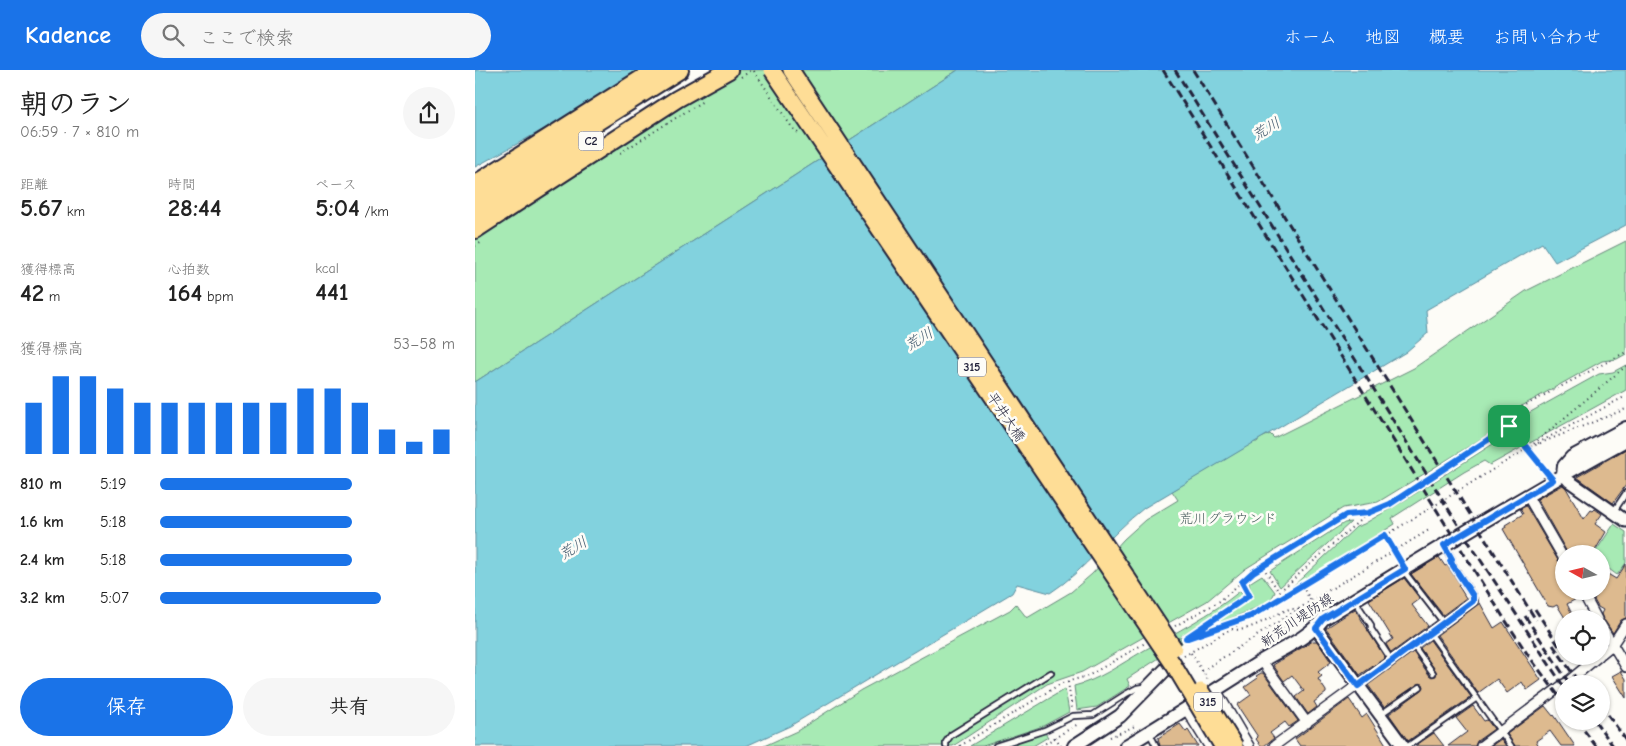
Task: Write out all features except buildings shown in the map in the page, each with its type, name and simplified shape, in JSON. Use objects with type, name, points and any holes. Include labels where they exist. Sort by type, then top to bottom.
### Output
[{"type":"highway","points":[[475,184],[655,70]]},
{"type":"highway","name":"C2","points":[[475,199],[680,70]]},
{"type":"highway","name":"C2","points":[[475,214],[707,70]]},
{"type":"highway","points":[[481,234],[670,104],[729,70]]},
{"type":"main road","name":"平井大橋","points":[[772,70],[1181,658]]},
{"type":"main road","name":"平井大橋","points":[[791,70],[1181,658]]},
{"type":"main road","name":"新荒川堤防線","points":[[1558,477],[1569,459],[1626,428]]},
{"type":"main road","name":"新荒川堤防線","points":[[1126,746],[1145,728],[1186,709],[1216,690],[1260,656],[1316,628],[1323,619],[1444,545],[1558,477],[1626,440]]},
{"type":"main road","points":[[1074,746],[1120,716],[1149,686],[1181,658]]},
{"type":"main road","name":"315","points":[[1181,658],[1223,746]]},
{"type":"main road","name":"315","points":[[1181,658],[1235,746]]},
{"type":"street","points":[[1558,477],[1569,481],[1626,521]]},
{"type":"street","points":[[1527,495],[1556,545]]},
{"type":"street","points":[[1274,746],[1473,601]]},
{"type":"street","points":[[1612,645],[1626,624]]},
{"type":"street","points":[[1316,628],[1403,746]]},
{"type":"street","points":[[1610,642],[1626,667]]},
{"type":"street","points":[[1260,656],[1307,723]]},
{"type":"street","points":[[1575,675],[1588,665]]},
{"type":"street","points":[[1216,690],[1249,746]]},
{"type":"street","points":[[1481,746],[1555,691]]},
{"type":"street","points":[[1186,709],[1209,746]]},
{"type":"street","points":[[1287,737],[1293,746]]},
{"type":"lane","points":[[1613,512],[1626,493]]},
{"type":"lane","points":[[1444,545],[1452,559],[1450,561],[1473,596],[1473,601]]},
{"type":"lane","points":[[1405,569],[1406,574],[1444,623]]},
{"type":"lane","points":[[1354,600],[1392,661]]},
{"type":"lane","points":[[1430,633],[1511,746]]},
{"type":"lane","points":[[1413,645],[1433,673]]},
{"type":"lane","points":[[946,746],[951,735],[1051,673]]},
{"type":"lane","points":[[996,746],[1045,730],[1073,716],[1093,715],[1137,688],[1149,686]]},
{"type":"lane","points":[[1381,714],[1420,687]]},
{"type":"lane","points":[[1408,746],[1477,698]]},
{"type":"lane","points":[[1145,728],[1156,746]]},
{"type":"path","points":[[618,154],[710,96]]},
{"type":"path","points":[[475,246],[481,234]]},
{"type":"path","points":[[1171,629],[1220,601],[1262,566],[1343,517],[1368,513],[1390,504],[1509,426],[1522,407],[1626,352]]},
{"type":"path","points":[[1528,448],[1626,366]]},
{"type":"path","points":[[1204,674],[1181,658],[1279,601],[1528,448],[1626,396]]},
{"type":"path","points":[[1528,448],[1626,408]]},
{"type":"path","points":[[1509,426],[1528,448],[1558,477]]},
{"type":"path","points":[[1279,592],[1368,513]]},
{"type":"path","points":[[1202,671],[1311,601],[1429,530]]},
{"type":"path","points":[[1385,535],[1405,569]]},
{"type":"path","points":[[1262,566],[1279,592],[1279,601]]},
{"type":"path","points":[[1242,582],[1249,595],[1186,638],[1251,616]]},
{"type":"path","points":[[1302,586],[1311,601]]},
{"type":"path","points":[[1231,629],[1241,630],[1288,609],[1298,610]]},
{"type":"path","points":[[1260,656],[1295,619],[1298,610]]},
{"type":"path","points":[[960,746],[1062,683],[1088,676],[1146,643]]},
{"type":"path","points":[[1068,682],[1073,716]]},
{"type":"path","points":[[1107,738],[1145,728]]},
{"type":"path","points":[[1041,746],[1061,734]]},
{"type":"path","points":[[1055,737],[1061,746]]},
{"type":"green space","points":[[717,70],[958,70],[475,382],[475,224]]},
{"type":"green space","name":"荒川グラウンド","points":[[1626,241],[1626,354],[1617,359],[1602,361],[1520,407],[1509,422],[1378,502],[1343,508],[1245,569],[1207,601],[1082,672],[1047,684],[953,746],[764,746],[797,731],[861,690],[1010,610],[1016,604],[1027,618],[1071,592],[1092,574],[1124,539],[1145,520],[1178,500],[1172,491],[1257,442],[1259,439],[1270,434],[1274,438],[1414,368],[1526,291]]},
{"type":"green space","points":[[1626,365],[1626,390],[1490,465],[1484,461],[1464,472],[1392,518],[1395,524],[1287,592],[1356,527],[1408,498],[1516,430],[1527,414],[1599,374],[1613,372]]},
{"type":"green space","points":[[1351,522],[1280,587],[1270,571],[1344,523]]},
{"type":"green space","points":[[1614,524],[1626,532],[1626,563],[1617,575],[1610,570],[1610,545],[1600,545]]},
{"type":"green space","points":[[1262,575],[1275,592],[1270,602],[1191,636],[1249,598],[1251,596],[1249,583]]},
{"type":"green space","points":[[1240,591],[1245,596],[1180,637],[1182,643],[1127,679],[1130,686],[1097,707],[1077,710],[1074,686],[1110,671],[1205,616]]},
{"type":"green space","points":[[1065,689],[1069,712],[1043,726],[983,746],[970,746]]},
{"type":"green space","points":[[1045,733],[1048,737],[1033,746],[1005,746]]},
{"type":"water","points":[[475,70],[640,70],[568,116],[475,167]]},
{"type":"water","name":"荒川","points":[[958,70],[1626,70],[1626,225],[1555,262],[1542,243],[1426,310],[1428,333],[1406,352],[1144,508],[1075,574],[1050,593],[1017,584],[1012,593],[790,726],[746,746],[475,746],[475,382]]},
{"type":"railway","points":[[1163,70],[1502,615],[1528,655],[1555,691]]},
{"type":"railway","points":[[1175,70],[1472,547],[1556,675]]},
{"type":"railway","points":[[1193,70],[1536,620]]},
{"type":"railway","points":[[1535,609],[1555,640]]},
{"type":"railway","points":[[1525,616],[1564,675]]},
{"type":"railway","points":[[1553,645],[1574,675]]},
{"type":"railway","points":[[1610,718],[1626,740]]},
{"type":"railway","points":[[1584,730],[1596,746]]},
{"type":"railway","points":[[1601,730],[1613,746]]},
{"type":"route","points":[[1509,426],[1553,480],[1444,545],[1452,559],[1450,561],[1473,596],[1473,601],[1358,686],[1316,628],[1323,619],[1405,569],[1385,535],[1279,601],[1251,616],[1186,638],[1189,634],[1247,597],[1249,595],[1242,582],[1253,572],[1346,515],[1368,513],[1390,504],[1509,426]]}]
